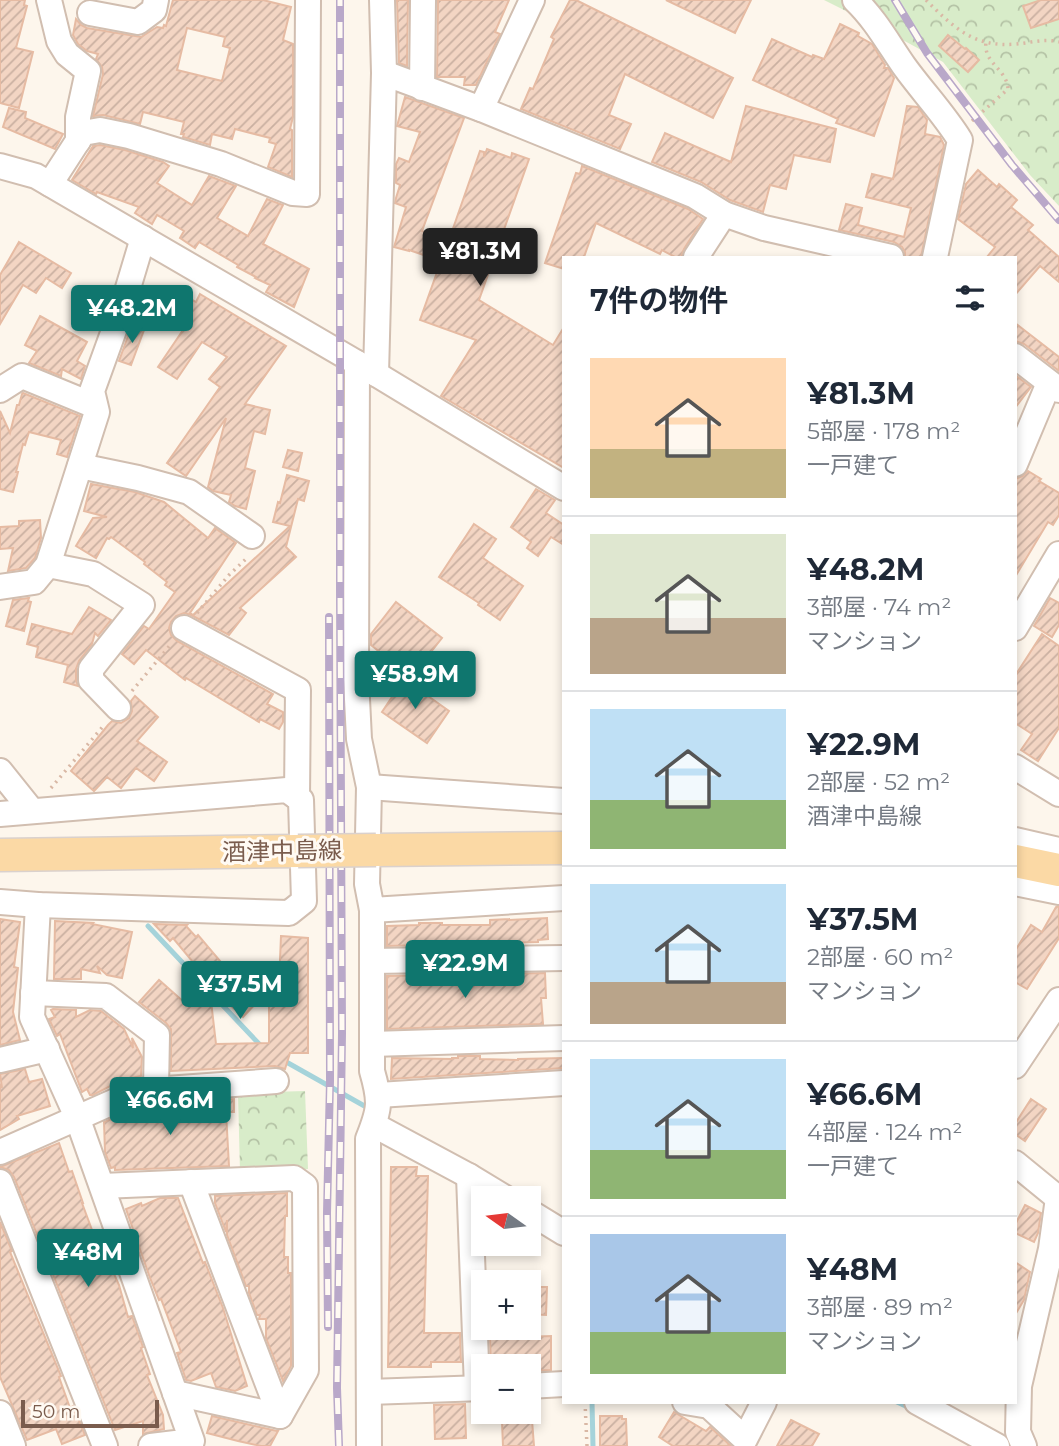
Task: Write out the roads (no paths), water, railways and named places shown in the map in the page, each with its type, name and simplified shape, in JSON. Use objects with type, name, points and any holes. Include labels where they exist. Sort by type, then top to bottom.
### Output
[{"type":"main road","name":"酒津中島線","points":[[0,855],[562,848]]},
{"type":"main road","points":[[1017,861],[1059,870]]},
{"type":"street","points":[[49,0],[59,41],[67,54],[88,71],[78,117],[78,141]]},
{"type":"street","points":[[90,13],[138,22],[154,10],[156,0]]},
{"type":"street","points":[[50,184],[83,133],[100,131],[128,136],[221,164],[293,193],[307,194],[308,0]]},
{"type":"street","points":[[369,1446],[368,1139],[378,1115],[379,1095],[372,1072],[372,910],[367,884],[369,787],[359,739],[356,679],[366,368],[384,73],[382,0]]},
{"type":"street","points":[[422,88],[423,0]]},
{"type":"street","points":[[481,109],[532,0]]},
{"type":"street","points":[[855,0],[870,15],[960,141],[935,256]]},
{"type":"street","points":[[384,73],[481,109],[695,196],[724,214],[764,228],[887,256]]},
{"type":"street","points":[[0,166],[36,176],[562,485]]},
{"type":"street","points":[[697,256],[724,214]]},
{"type":"street","points":[[0,587],[34,582],[48,565],[97,412],[92,391],[143,238]]},
{"type":"street","points":[[1017,358],[1054,387],[1017,460]]},
{"type":"street","points":[[0,390],[22,376],[95,406]]},
{"type":"street","points":[[80,466],[189,492],[252,536]]},
{"type":"street","points":[[1017,625],[1059,554]]},
{"type":"street","points":[[48,565],[93,574],[142,605],[91,669],[91,680],[118,708]]},
{"type":"street","points":[[184,628],[298,690],[297,797]]},
{"type":"street","points":[[1017,768],[1056,786]]},
{"type":"street","points":[[0,771],[32,811]]},
{"type":"street","points":[[369,787],[562,802]]},
{"type":"street","points":[[0,814],[287,790],[301,800],[304,901],[289,913],[0,902]]},
{"type":"street","points":[[1017,840],[1059,850]]},
{"type":"street","points":[[1017,883],[1059,892]]},
{"type":"street","points":[[372,910],[562,898]]},
{"type":"street","points":[[38,905],[32,1017],[77,1117],[192,1443],[151,1446]]},
{"type":"street","points":[[372,961],[562,958]]},
{"type":"street","points":[[33,993],[106,996],[157,1035],[156,1089]]},
{"type":"street","points":[[1017,1063],[1059,1000]]},
{"type":"street","points":[[372,1044],[562,1038]]},
{"type":"street","points":[[0,1060],[47,1049]]},
{"type":"street","points":[[0,1152],[138,1091],[276,1082]]},
{"type":"street","points":[[379,1095],[562,1083]]},
{"type":"street","points":[[374,1125],[486,1186]]},
{"type":"street","points":[[1017,1165],[1058,1198],[1051,1249],[1025,1309],[1018,1433],[1024,1446]]},
{"type":"street","points":[[469,1176],[478,1354]]},
{"type":"street","points":[[102,1186],[294,1178],[305,1186],[306,1370],[280,1416]]},
{"type":"street","points":[[0,1182],[105,1446]]},
{"type":"street","points":[[191,1182],[280,1416]]},
{"type":"street","points":[[541,1219],[562,1232]]},
{"type":"street","points":[[541,1385],[562,1384]]},
{"type":"street","points":[[369,1392],[471,1388]]},
{"type":"street","points":[[175,1393],[280,1416]]},
{"type":"street","points":[[697,1404],[709,1406],[745,1438],[763,1404]]},
{"type":"street","points":[[921,1404],[997,1446]]},
{"type":"street","points":[[0,1413],[13,1446]]},
{"type":"waterway","points":[[148,926],[261,1046]]},
{"type":"waterway","points":[[281,1059],[368,1108]]},
{"type":"waterway","points":[[592,1404],[593,1446]]},
{"type":"waterway","points":[[901,1404],[910,1408]]},
{"type":"railway","points":[[339,1446],[337,1388],[342,1033],[340,0]]},
{"type":"railway","points":[[895,0],[927,53],[1012,165],[1059,220]]},
{"type":"railway","points":[[328,1327],[329,617]]}]
